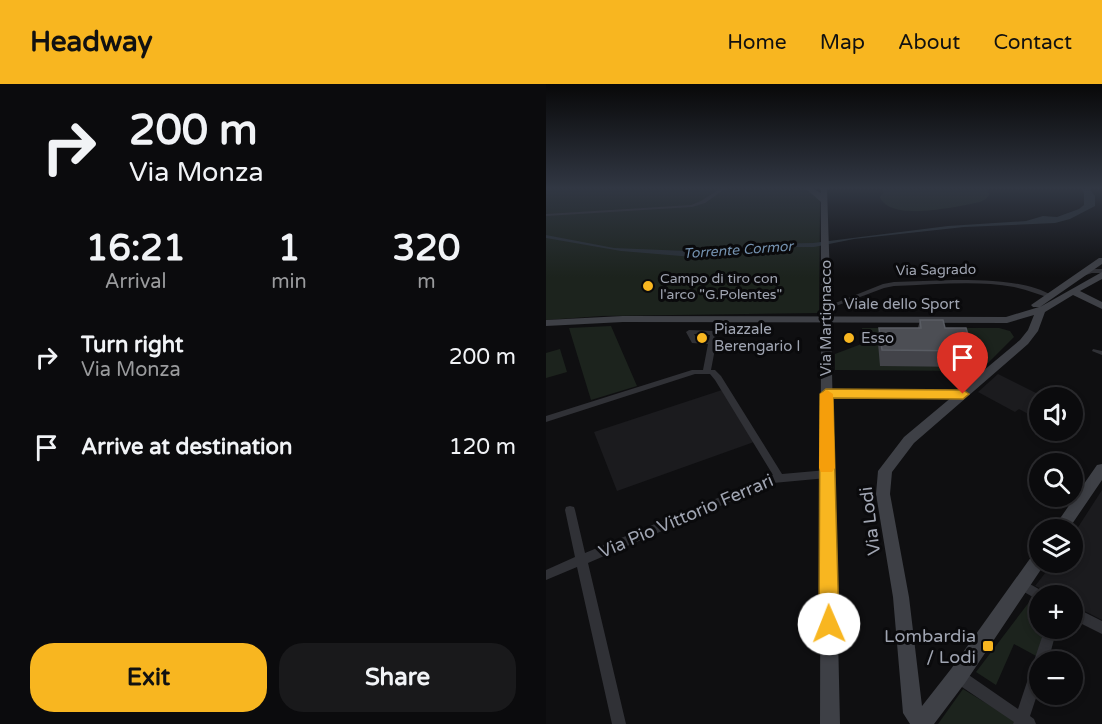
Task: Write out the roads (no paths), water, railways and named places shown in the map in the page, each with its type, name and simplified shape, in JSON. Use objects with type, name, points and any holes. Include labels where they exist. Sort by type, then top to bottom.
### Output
[{"type":"street","name":"Via Martignacco","points":[[825,218],[832,720]]},
{"type":"street","points":[[1069,289],[1083,274],[1102,260]]},
{"type":"street","points":[[1083,274],[1091,271],[1102,273]]},
{"type":"street","points":[[1069,289],[1102,273]]},
{"type":"street","name":"Via Sagrado","points":[[826,310],[883,286],[894,284],[989,282],[1037,290],[1050,296]]},
{"type":"street","points":[[1069,289],[1102,306]]},
{"type":"street","name":"Viale dello Sport","points":[[970,319],[1035,310],[1050,296],[1069,289]]},
{"type":"street","name":"Viale dello Sport","points":[[546,323],[613,319],[1007,320],[1035,310],[1069,289]]},
{"type":"street","points":[[1029,333],[1035,310]]},
{"type":"street","points":[[1007,320],[1022,324],[1029,333]]},
{"type":"street","name":"Via Lodi","points":[[922,723],[913,712],[901,597],[883,483],[885,471],[909,440],[1015,351],[1029,333]]},
{"type":"street","points":[[706,371],[711,358],[709,350],[711,342]]},
{"type":"street","points":[[546,419],[696,372],[706,371],[717,376],[779,477]]},
{"type":"street","points":[[826,394],[963,394]]},
{"type":"street","points":[[1067,519],[1102,469]]},
{"type":"street","name":"Via Pio Vittorio Ferrari","points":[[546,575],[779,477],[827,474]]},
{"type":"street","name":"Via Pio Vittorio Ferrari","points":[[570,510],[619,724]]},
{"type":"street","points":[[922,723],[958,676],[1029,573]]},
{"type":"street","points":[[1021,584],[1029,589]]},
{"type":"street","points":[[1083,618],[1102,627]]},
{"type":"street","points":[[958,676],[1024,722],[1029,704]]},
{"type":"water","name":"Torrente Cormor","points":[[1037,218],[1072,218],[1055,223],[964,227],[854,239],[814,247],[758,247],[693,257],[621,251],[546,238],[546,235],[614,248],[711,252],[758,244],[813,243],[948,226],[1026,221]]},
{"type":"place","name":"Campo di tiro con l'arco \"G.Polentes\"","points":[[648,286]]},
{"type":"place","name":"Piazzale Berengario I","points":[[702,338]]},
{"type":"place","name":"Esso","points":[[849,338]]},
{"type":"place","name":"Lombardia / Lodi","points":[[988,646]]}]
